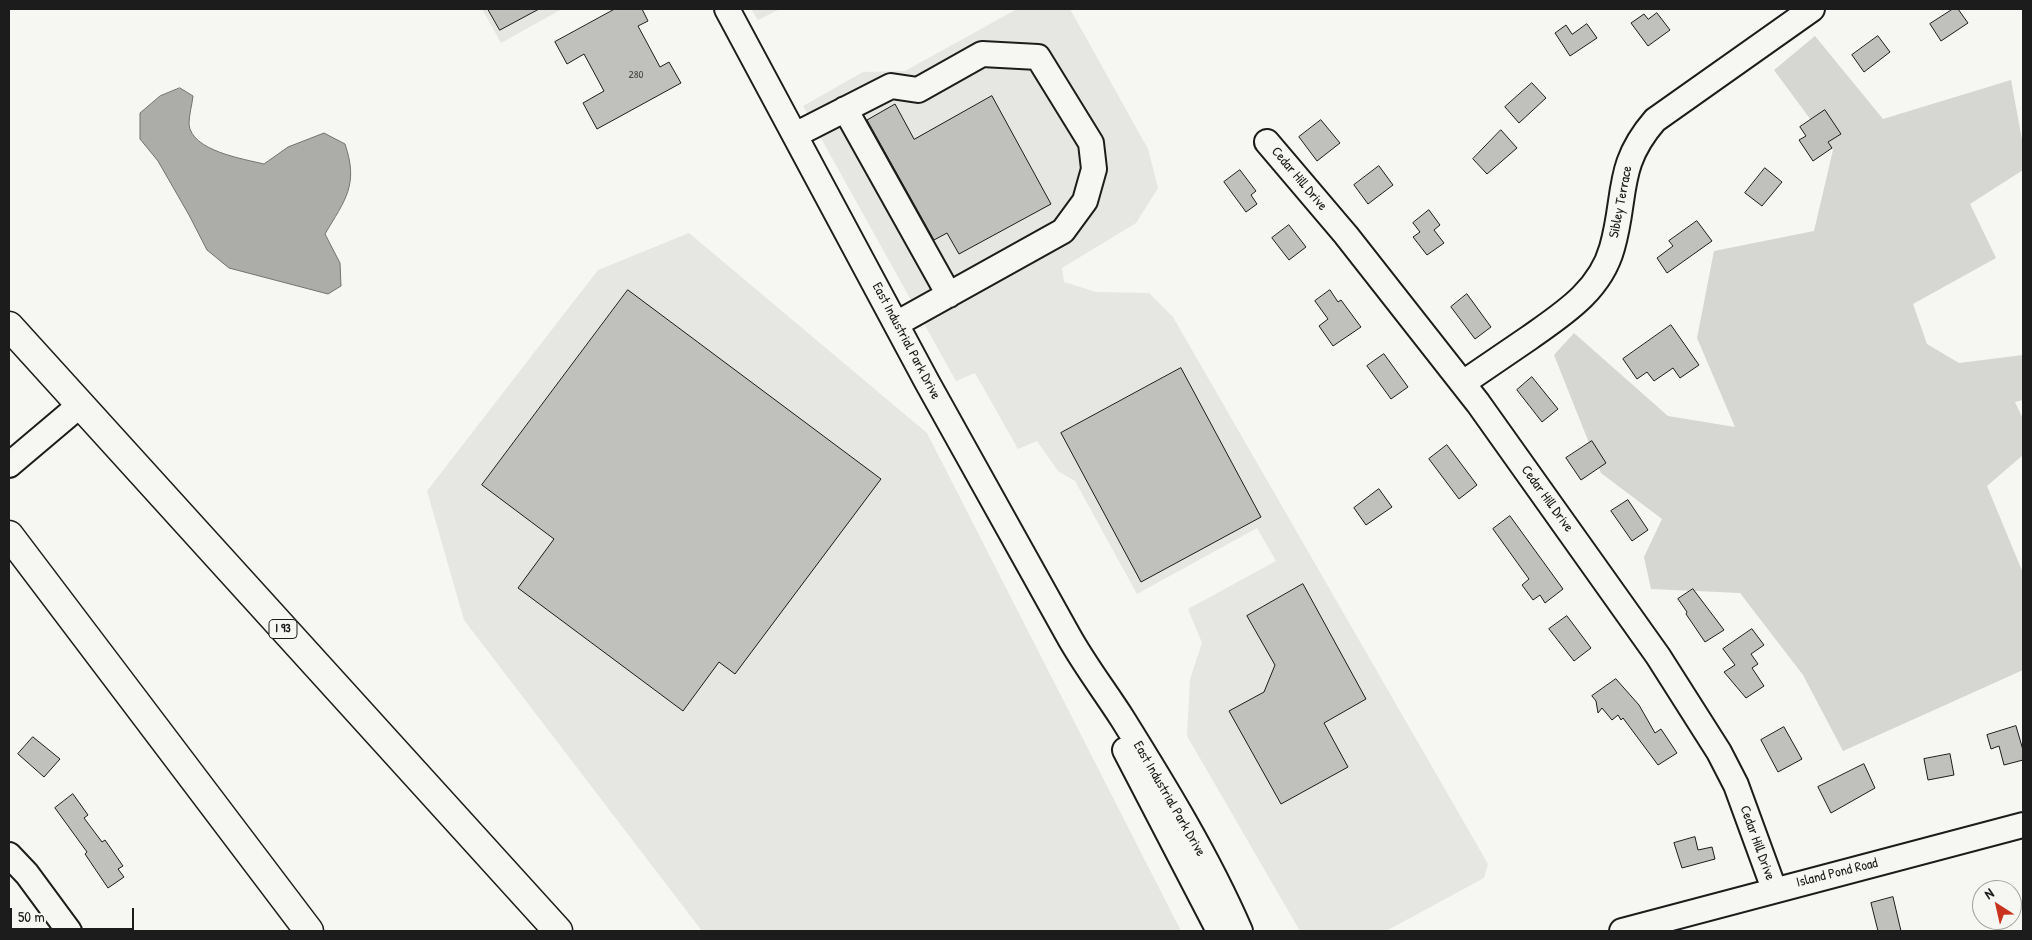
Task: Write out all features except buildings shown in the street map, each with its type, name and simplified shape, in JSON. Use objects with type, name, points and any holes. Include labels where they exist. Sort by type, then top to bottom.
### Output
[{"type":"highway","name":"I 93","points":[[9,326],[558,931]]},
{"type":"highway","points":[[9,535],[309,931]]},
{"type":"street","name":"East Industrial Park Drive","points":[[727,9],[896,324],[1089,672],[1102,705],[1219,931]]},
{"type":"street","name":"Sibley Terrace","points":[[1463,384],[1569,310],[1596,282],[1612,248],[1626,170],[1632,152],[1655,120],[1812,9]]},
{"type":"street","points":[[795,135],[891,86],[918,90],[982,54],[1038,57],[1091,143],[1094,168],[1085,202],[1063,231],[896,324]]},
{"type":"street","points":[[845,109],[949,295]]},
{"type":"street","name":"Cedar Hill Drive","points":[[1267,142],[1346,235],[1463,384],[1658,656],[1719,752],[1736,786],[1774,889]]},
{"type":"street","points":[[9,465],[80,405]]},
{"type":"street","name":"East Industrial Park Drive","points":[[1089,672],[1109,698],[1181,814],[1240,931]]},
{"type":"street","name":"Island Pond Road","points":[[1622,931],[1774,889],[2023,825]]},
{"type":"street","points":[[9,855],[28,874],[68,931]]},
{"type":"shaded area","points":[[482,9],[562,9],[501,43]]},
{"type":"shaded area","points":[[751,9],[780,9],[758,20]]},
{"type":"shaded area","points":[[1017,9],[1070,9],[1148,149],[1158,188],[1136,223],[1062,268],[1064,282],[1096,292],[1149,293],[1173,317],[1488,864],[1484,878],[1386,931],[1300,931],[1187,736],[1190,679],[1202,643],[1188,609],[1276,561],[1257,528],[1137,594],[1075,481],[1058,471],[1037,441],[1018,449],[975,373],[956,381],[803,106],[863,72],[905,71]]},
{"type":"shaded area","points":[[1815,36],[1883,119],[2011,80],[2023,145],[2023,170],[1970,204],[1996,258],[1913,304],[1927,344],[1959,363],[2023,355],[2023,400],[2015,402],[2023,419],[2023,455],[1987,486],[2023,573],[2023,670],[1843,751],[1803,675],[1740,593],[1651,589],[1644,557],[1662,519],[1601,473],[1554,355],[1574,333],[1668,416],[1735,427],[1697,338],[1714,251],[1814,231],[1833,150],[1774,70]]},
{"type":"shaded area","points":[[180,88],[193,96],[189,117],[192,133],[199,141],[220,152],[264,164],[288,147],[324,133],[345,144],[351,171],[348,192],[325,234],[340,263],[341,286],[328,294],[229,268],[207,250],[158,161],[140,139],[140,113],[160,96]]},
{"type":"shaded area","points":[[689,233],[927,433],[1181,931],[702,931],[464,620],[427,491],[598,270]]}]
